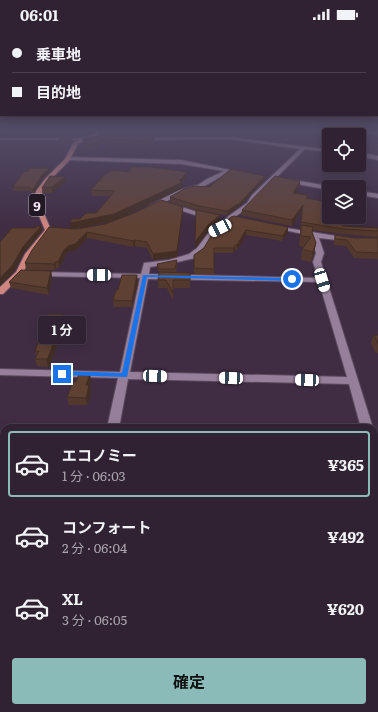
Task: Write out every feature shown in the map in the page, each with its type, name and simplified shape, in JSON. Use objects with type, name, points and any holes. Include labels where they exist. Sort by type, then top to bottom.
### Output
[{"type":"main road","name":"9","points":[[0,292],[19,273],[29,254],[51,231],[47,226],[37,204],[36,195],[45,181],[64,163]]},
{"type":"street","points":[[186,163],[251,174]]},
{"type":"street","points":[[114,424],[147,265],[176,261],[192,256],[200,250],[212,232],[220,228],[228,218],[250,204],[254,196],[288,163]]},
{"type":"street","points":[[142,212],[174,196],[180,191],[200,186],[209,180],[230,171]]},
{"type":"street","points":[[265,177],[322,187]]},
{"type":"street","points":[[366,194],[378,196]]},
{"type":"street","points":[[160,202],[198,214],[228,218]]},
{"type":"street","points":[[267,225],[316,235],[354,240]]},
{"type":"street","points":[[316,235],[316,242],[320,252],[316,262],[366,424]]},
{"type":"street","points":[[19,273],[322,280]]},
{"type":"street","points":[[0,372],[352,381]]},
{"type":"building","points":[[131,167],[151,167],[187,172],[179,181],[183,182],[114,214],[70,223],[72,219],[80,219],[86,213],[96,213],[115,191],[91,190],[104,175],[113,170],[129,172]]},
{"type":"building","points":[[29,168],[50,168],[43,174],[33,189],[29,189],[30,187],[13,187],[23,172],[28,171]]},
{"type":"building","points":[[231,169],[265,176],[241,202],[227,211],[199,206],[170,197],[184,189],[194,186],[209,187]]},
{"type":"building","points":[[50,176],[65,177],[52,187],[42,188]]},
{"type":"building","points":[[275,176],[300,181],[293,193],[308,195],[306,198],[322,201],[322,224],[342,224],[342,226],[378,228],[378,231],[344,229],[301,222],[303,205],[292,220],[242,210]]},
{"type":"building","points":[[161,200],[183,207],[177,251],[153,254],[147,242],[133,241],[87,232],[75,244],[68,246],[64,250],[58,262],[55,262],[54,264],[25,263],[32,250],[49,227],[76,229],[105,224],[134,213]]},
{"type":"building","points":[[196,210],[220,215],[208,225],[195,242]]},
{"type":"building","points":[[234,216],[288,227],[283,236],[246,230],[234,248],[214,248],[214,269],[194,268],[194,255],[204,248],[215,229],[223,225]]},
{"type":"building","points":[[301,225],[313,227],[312,232],[316,243],[313,252],[302,249],[311,237],[301,236]]},
{"type":"building","points":[[37,226],[41,226],[23,247],[12,266],[0,278],[0,242],[12,228],[36,228]]},
{"type":"building","points":[[335,235],[355,238],[378,238],[378,253],[356,252],[347,240],[335,239]]},
{"type":"building","points":[[177,260],[175,269],[159,269],[157,264]]},
{"type":"building","points":[[21,270],[51,271],[47,288],[9,282]]},
{"type":"building","points":[[159,272],[190,273],[190,280],[173,280],[173,293],[166,280],[158,280]]},
{"type":"building","points":[[122,275],[137,275],[132,301],[113,300],[116,290],[118,290]]},
{"type":"building","points":[[48,314],[63,314],[54,336],[56,336],[48,358],[35,359],[39,351],[35,351]]},
{"type":"building","points":[[374,335],[378,335],[378,344]]},
{"type":"building","points":[[79,374],[90,374],[86,385],[89,385],[86,398],[67,397],[71,387],[74,382],[76,382]]},
{"type":"route","points":[[62,374],[125,375],[145,276],[292,279]]}]
